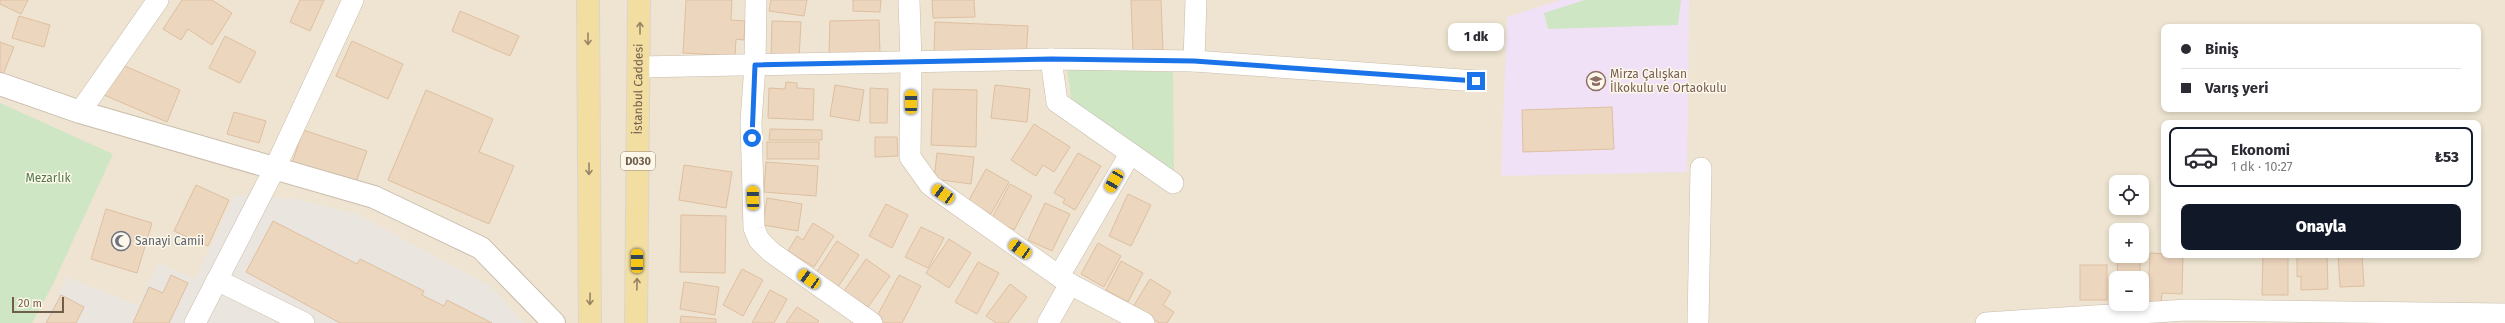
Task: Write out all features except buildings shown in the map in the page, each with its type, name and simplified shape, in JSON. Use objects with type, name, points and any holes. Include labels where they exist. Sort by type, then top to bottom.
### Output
[{"type":"main road","points":[[588,0],[590,323]]},
{"type":"main road","name":"İstanbul Caddesi","points":[[636,323],[640,67],[639,0]]},
{"type":"street","points":[[80,112],[158,0]]},
{"type":"street","points":[[195,323],[275,168],[353,0]]},
{"type":"street","points":[[756,0],[752,138],[754,228],[759,240],[771,252],[872,323]]},
{"type":"street","points":[[909,0],[911,61],[910,157],[930,185],[1064,280],[1144,323]]},
{"type":"street","points":[[1194,61],[1196,0]]},
{"type":"street","points":[[640,67],[1051,59],[1194,61],[1476,81]]},
{"type":"street","points":[[1051,59],[1057,102],[1172,183]]},
{"type":"street","points":[[0,84],[80,112],[374,197],[481,248],[554,323]]},
{"type":"street","points":[[1048,323],[1064,280],[1130,154]]},
{"type":"street","points":[[1698,323],[1701,168]]},
{"type":"street","points":[[217,280],[304,323]]},
{"type":"street","points":[[1986,323],[2163,317],[2475,318],[2505,314]]},
{"type":"shaded area","points":[[0,0],[2505,0],[2505,323],[0,323]]},
{"type":"shaded area","name":"Mirza Çalışkan İlkokulu ve Ortaokulu","points":[[1560,0],[1689,0],[1687,172],[1501,176],[1507,17]]},
{"type":"shaded area","points":[[234,195],[296,199],[357,214],[490,286],[524,323],[43,323],[67,277],[137,305],[159,263],[195,279]]},
{"type":"green space","points":[[1585,0],[1681,0],[1678,25],[1548,29],[1544,13]]},
{"type":"green space","points":[[1067,69],[1173,72],[1174,172],[1072,103]]},
{"type":"green space","name":"Mezarlık","points":[[0,103],[113,154],[52,286],[32,323],[0,323]]},
{"type":"place","name":"Mirza Çalışkan İlkokulu ve Ortaokulu","points":[[1596,81]]},
{"type":"place","name":"Sanayi Camii","points":[[121,241]]},
{"type":"route","points":[[752,138],[755,65],[1051,59],[1194,61],[1476,81]]}]
